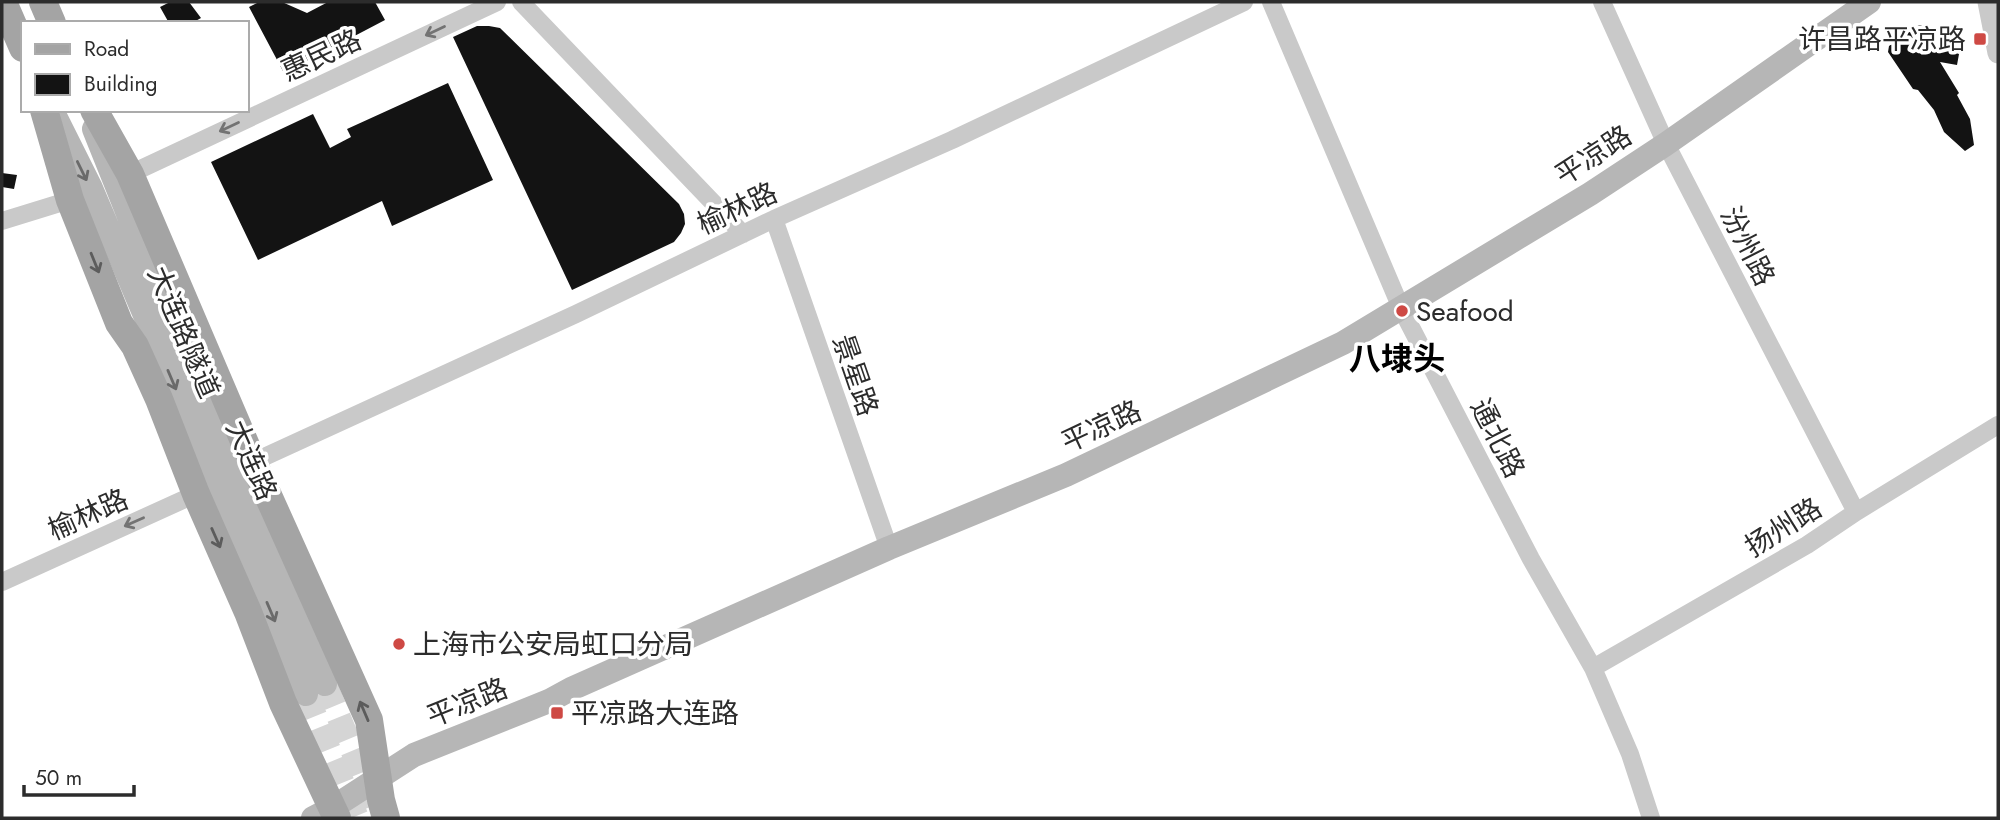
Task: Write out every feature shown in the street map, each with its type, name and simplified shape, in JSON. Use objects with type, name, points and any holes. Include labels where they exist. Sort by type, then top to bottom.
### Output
[{"type":"main road","points":[[3,2],[21,43]]},
{"type":"main road","points":[[43,2],[51,21]]},
{"type":"main road","name":"平凉路","points":[[327,815],[414,755],[549,701],[889,548],[1066,475],[1343,343],[1590,194],[1869,2]]},
{"type":"main road","points":[[45,112],[69,200],[119,323],[135,346],[159,399],[196,494],[248,612],[327,815]]},
{"type":"main road","name":"大连路隧道","points":[[53,112],[90,186],[316,689],[88,112]]},
{"type":"main road","name":"大连路","points":[[95,112],[130,174],[253,462],[369,720],[386,818]]},
{"type":"street","name":"惠民路","points":[[130,174],[497,2]]},
{"type":"street","points":[[521,2],[743,234]]},
{"type":"street","name":"榆林路","points":[[253,462],[576,314],[774,219],[952,140],[1244,2]]},
{"type":"street","name":"通北路","points":[[1271,2],[1401,308],[1531,559],[1593,668],[1630,754],[1651,818]]},
{"type":"street","name":"汾州路","points":[[1602,2],[1666,144],[1856,512]]},
{"type":"street","points":[[1988,2],[1998,53]]},
{"type":"street","points":[[2,221],[69,200]]},
{"type":"street","name":"景星路","points":[[774,219],[889,548]]},
{"type":"street","name":"扬州路","points":[[1593,668],[1807,545],[1998,425]]},
{"type":"street","name":"榆林路","points":[[2,582],[196,494]]},
{"type":"building","points":[[170,2],[189,2],[201,18],[196,21],[168,21],[160,7]]},
{"type":"building","points":[[259,2],[282,2],[307,13],[328,2],[375,2],[385,20],[284,73],[249,7]]},
{"type":"building","points":[[1919,25],[1947,28],[1953,38],[1949,41],[1959,54],[1957,65],[1940,62],[1959,93],[1957,95],[1970,119],[1974,145],[1965,151],[1944,132],[1934,110],[1918,90],[1913,89],[1888,52],[1889,46]]},
{"type":"building","points":[[477,26],[500,28],[679,204],[685,224],[674,242],[572,290],[453,37]]},
{"type":"building","points":[[448,83],[493,180],[392,226],[382,201],[258,260],[211,162],[313,114],[330,148],[351,137],[347,129]]},
{"type":"building","points":[[2,173],[17,175],[14,189],[2,187]]},
{"type":"tunnel","points":[[325,684],[375,805]]},
{"type":"tunnel","points":[[306,694],[357,818]]},
{"type":"place","name":"许昌路平凉路","points":[[1980,39]]},
{"type":"place","name":"Seafood","points":[[1402,311]]},
{"type":"place","name":"上海市公安局虹口分局","points":[[399,644]]},
{"type":"place","name":"平凉路大连路","points":[[557,713]]},
{"type":"district","name":"八埭头","points":[[1397,359]]}]
